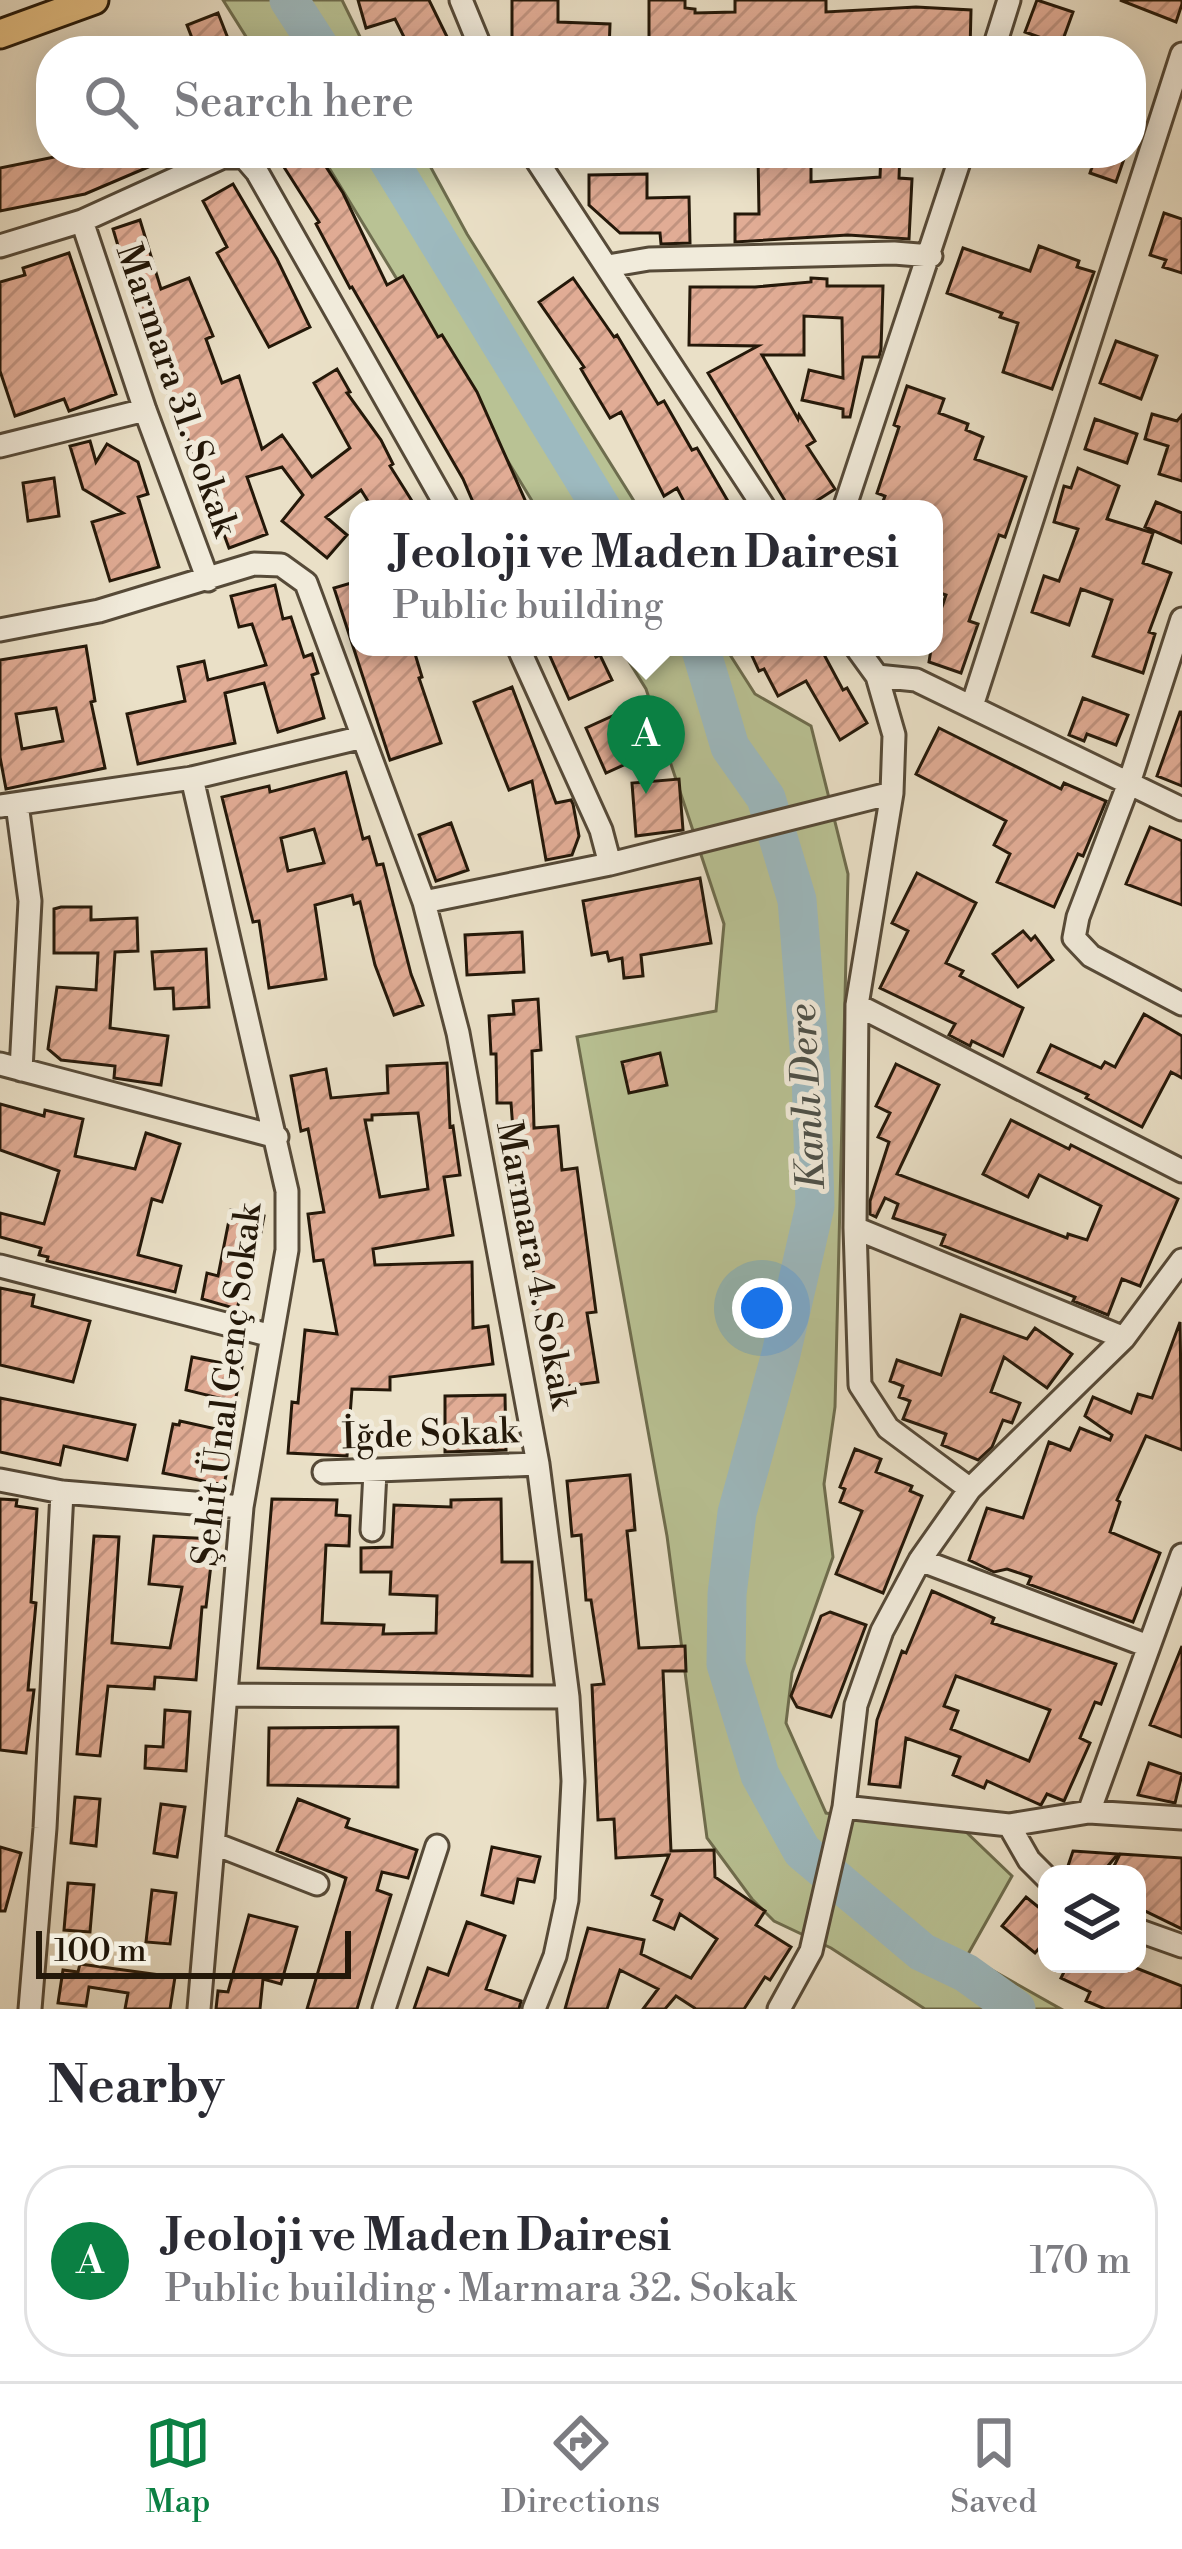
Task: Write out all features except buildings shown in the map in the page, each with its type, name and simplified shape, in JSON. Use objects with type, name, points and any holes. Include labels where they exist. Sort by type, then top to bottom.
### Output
[{"type":"main road","points":[[0,34],[94,0]]},
{"type":"street","points":[[461,0],[476,36]]},
{"type":"street","points":[[998,36],[1009,0]]},
{"type":"street","points":[[1146,166],[1182,54]]},
{"type":"street","points":[[0,246],[82,221],[199,168]]},
{"type":"street","points":[[253,168],[443,500]]},
{"type":"street","points":[[542,168],[759,500]]},
{"type":"street","points":[[847,500],[957,168]]},
{"type":"street","points":[[972,706],[1145,168]]},
{"type":"street","name":"Marmara 31. Sokak","points":[[82,221],[208,580]]},
{"type":"street","points":[[608,266],[650,260],[931,256]]},
{"type":"street","points":[[0,446],[145,410]]},
{"type":"street","name":"Marmara 4. Sokak","points":[[208,580],[254,564],[281,565],[306,583],[424,902],[458,1033],[538,1464],[568,1697],[573,1781],[568,1900],[555,1956],[534,2009]]},
{"type":"street","points":[[0,630],[99,611],[208,580]]},
{"type":"street","points":[[1182,619],[1074,938],[1090,956],[1182,1004]]},
{"type":"street","points":[[522,656],[601,830],[610,864]]},
{"type":"street","points":[[863,656],[877,676],[894,735],[892,793],[857,1005],[855,1228],[860,1385],[888,1428],[970,1489]]},
{"type":"street","points":[[877,676],[916,680],[1182,809]]},
{"type":"street","points":[[277,1137],[10,1067],[30,901],[8,805],[192,778],[362,737]]},
{"type":"street","name":"Şehit Ünal Genç Sokak","points":[[192,778],[286,1191],[286,1250],[242,1507],[199,2009]]},
{"type":"street","points":[[424,902],[610,864],[892,793]]},
{"type":"street","points":[[857,1005],[1182,1171]]},
{"type":"street","points":[[855,1228],[1124,1338]]},
{"type":"street","points":[[779,2009],[812,1951],[844,1807],[856,1705],[882,1631],[920,1560],[970,1489],[1124,1338],[1182,1260]]},
{"type":"street","points":[[0,1265],[272,1336]]},
{"type":"street","name":"İğde Sokak","points":[[324,1472],[538,1464]]},
{"type":"street","points":[[372,1530],[375,1472]]},
{"type":"street","points":[[0,1480],[62,1492],[242,1507]]},
{"type":"street","points":[[30,2009],[45,1828],[62,1492]]},
{"type":"street","points":[[1089,1812],[1182,1555]]},
{"type":"street","points":[[920,1560],[1148,1646]]},
{"type":"street","points":[[228,1695],[568,1697]]},
{"type":"street","points":[[844,1807],[1009,1825],[1089,1812],[1182,1818]]},
{"type":"street","points":[[1009,1825],[1038,1869]]},
{"type":"street","points":[[215,1844],[317,1884]]},
{"type":"street","points":[[384,2009],[437,1846]]},
{"type":"street","points":[[1146,1933],[1182,1946]]},
{"type":"green space","points":[[223,0],[342,0],[360,36],[246,36]]},
{"type":"green space","points":[[329,168],[431,168],[467,234],[633,500],[532,500]]},
{"type":"green space","points":[[626,656],[731,656],[755,694],[811,726],[848,874],[835,1407],[824,1484],[833,1557],[792,1673],[786,1723],[826,1813],[964,1830],[1012,1876],[967,1956],[1061,2009],[925,2009],[831,1948],[774,1921],[707,1838],[667,1536],[577,1037],[716,1011],[724,924],[646,689]]},
{"type":"waterway","name":"Kanlı Dere","points":[[289,0],[312,36]]},
{"type":"waterway","name":"Kanlı Dere","points":[[393,168],[596,500]]},
{"type":"waterway","name":"Kanlı Dere","points":[[703,656],[730,747],[766,798],[797,900],[811,1072],[815,1206],[737,1513],[727,1594],[726,1664],[760,1775],[802,1851],[922,1952],[966,1973],[1016,2009]]},
{"type":"place","name":"Jeoloji ve Maden Dairesi","points":[[646,794]]}]
